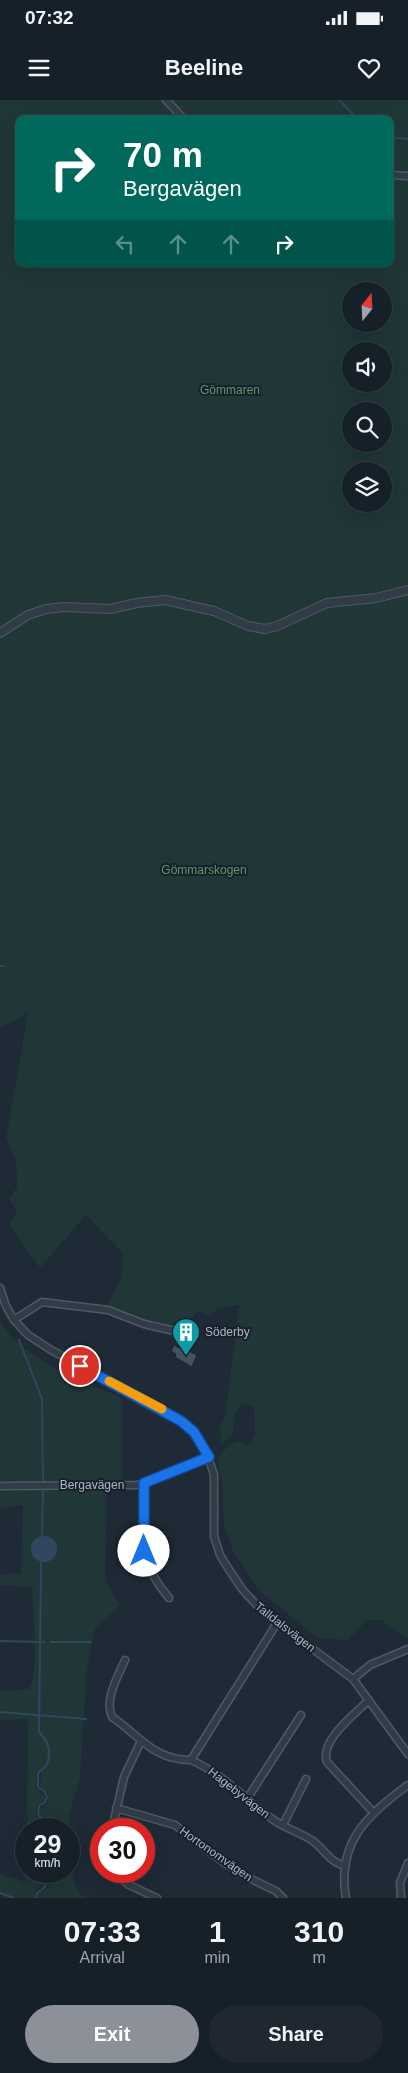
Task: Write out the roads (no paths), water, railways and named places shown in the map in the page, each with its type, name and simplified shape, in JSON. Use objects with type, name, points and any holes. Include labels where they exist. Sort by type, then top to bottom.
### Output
[{"type":"street","points":[[166,100],[180,115]]},
{"type":"street","points":[[394,175],[408,176]]},
{"type":"street","points":[[0,633],[28,615],[46,609],[64,607],[110,609],[137,603],[165,600],[214,611],[248,626],[265,629],[277,626],[327,603],[376,598],[408,590]]},
{"type":"street","name":"Talldalsvägen","points":[[0,1288],[2,1296],[19,1328],[37,1342],[181,1421],[194,1432],[209,1457],[215,1481],[213,1530],[217,1548],[242,1590],[264,1612],[353,1679],[408,1754]]},
{"type":"street","points":[[14,1320],[42,1302],[108,1310],[144,1324],[179,1332]]},
{"type":"street","name":"Bergavägen","points":[[0,1486],[144,1483],[209,1457]]},
{"type":"street","points":[[144,1483],[143,1542],[145,1560],[155,1582],[169,1598]]},
{"type":"street","points":[[191,1760],[277,1622]]},
{"type":"street","points":[[353,1679],[370,1666],[384,1663],[408,1649]]},
{"type":"street","name":"Hagebyvägen","points":[[125,1660],[112,1694],[110,1710],[112,1717],[124,1724],[141,1742],[167,1757],[191,1760],[210,1769],[283,1825],[309,1838],[328,1857],[340,1865],[346,1866]]},
{"type":"street","points":[[369,1700],[332,1739],[326,1748],[325,1757],[327,1762],[373,1812]]},
{"type":"street","points":[[247,1799],[301,1715]]},
{"type":"street","points":[[114,1818],[124,1777],[141,1742]]},
{"type":"street","points":[[283,1825],[306,1779]]},
{"type":"street","points":[[346,1898],[344,1880],[354,1840],[373,1812],[408,1785]]},
{"type":"street","name":"Hortonomvägen","points":[[116,1808],[174,1825],[224,1862],[276,1891],[284,1898]]},
{"type":"street","points":[[401,1898],[400,1883],[408,1863]]},
{"type":"street","points":[[125,1883],[157,1898]]},
{"type":"water","points":[[44,1536],[53,1540],[57,1549],[53,1558],[44,1562],[35,1558],[31,1549],[35,1540]]},
{"type":"waterway","points":[[339,100],[354,115]]},
{"type":"waterway","points":[[394,137],[408,139]]},
{"type":"waterway","points":[[19,1340],[42,1399],[43,1483]]},
{"type":"waterway","points":[[42,1536],[43,1491]]},
{"type":"waterway","points":[[41,1561],[39,1732],[47,1743],[49,1755],[47,1765],[38,1773],[38,1787],[44,1791],[47,1797],[45,1802],[39,1806],[38,1814],[41,1818]]},
{"type":"waterway","points":[[0,1641],[44,1642]]},
{"type":"waterway","points":[[51,1642],[91,1642]]},
{"type":"waterway","points":[[0,1712],[86,1719]]},
{"type":"waterway","points":[[36,1898],[37,1893],[45,1887],[46,1883]]},
{"type":"waterway","points":[[0,1893],[14,1898]]},
{"type":"place","name":"Söderby","points":[[186,1356]]},
{"type":"park label","name":"Gömmaren","points":[[230,390]]},
{"type":"park label","name":"Gömmarskogen","points":[[204,870]]}]
